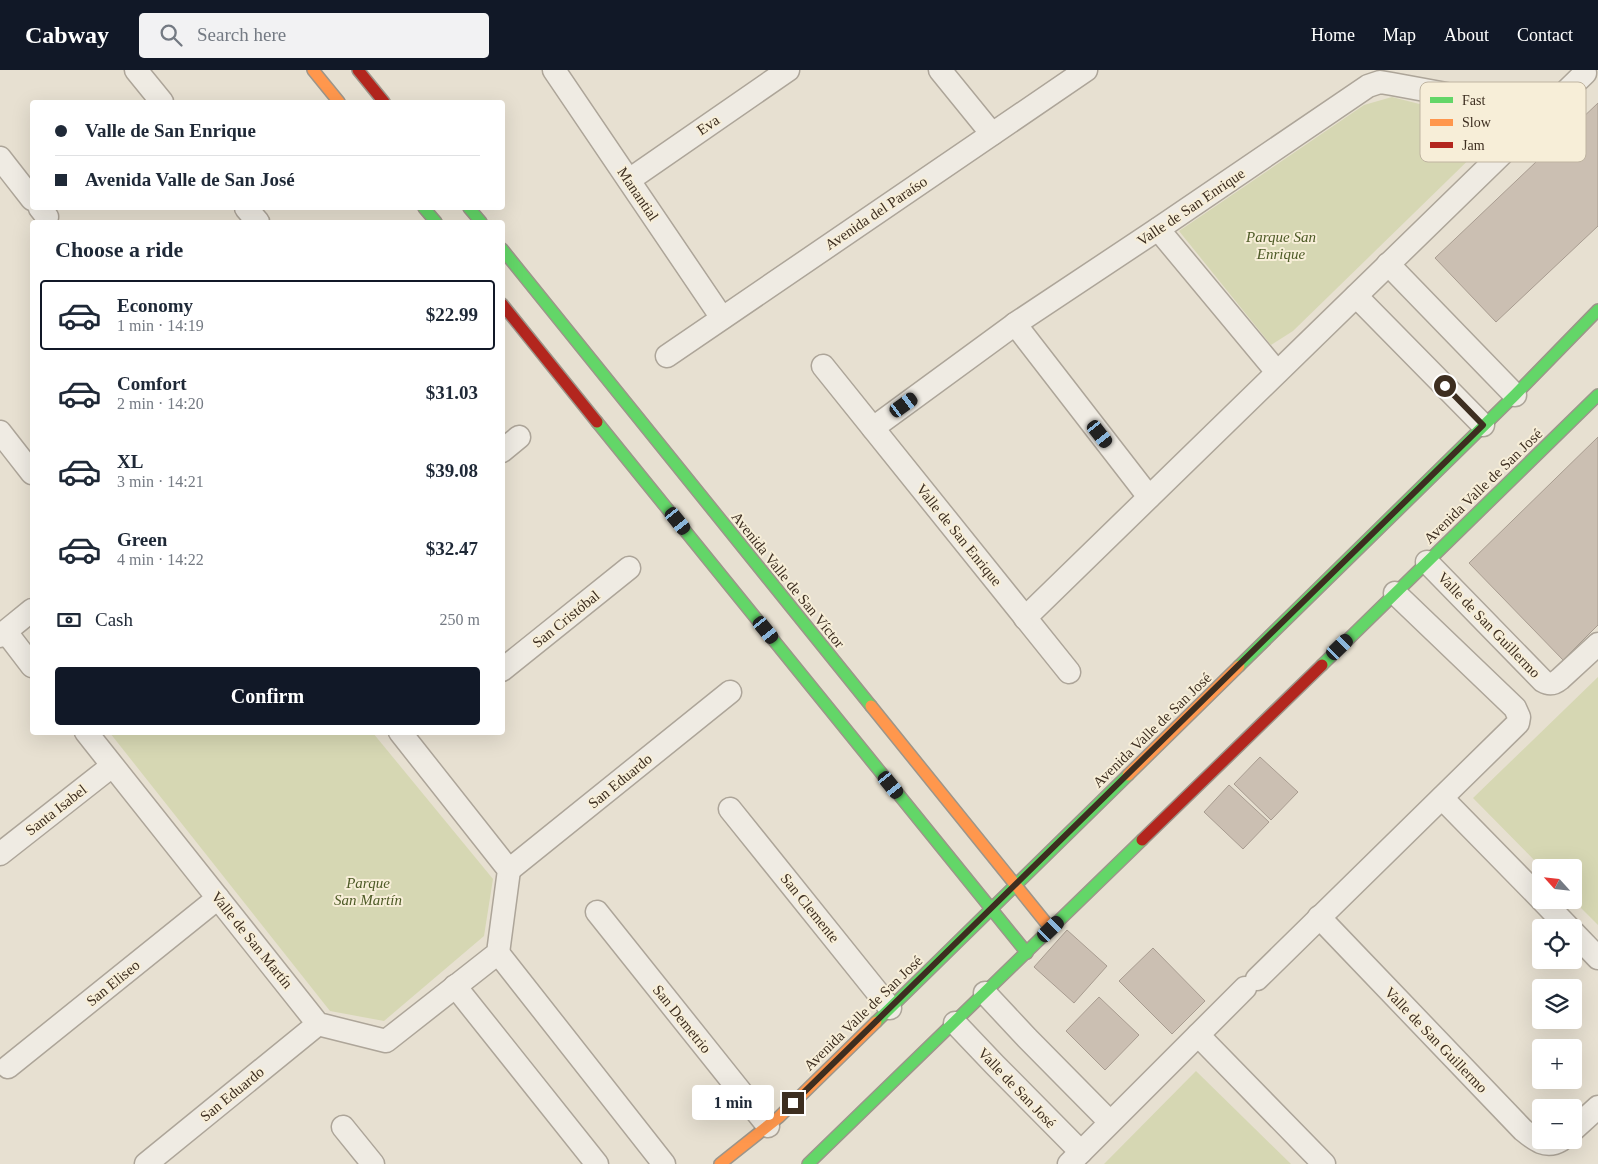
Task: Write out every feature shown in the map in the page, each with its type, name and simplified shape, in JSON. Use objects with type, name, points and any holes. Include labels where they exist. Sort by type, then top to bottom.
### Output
[{"type":"street","points":[[136,70],[160,100]]},
{"type":"street","points":[[313,70],[337,100]]},
{"type":"street","points":[[358,70],[382,100]]},
{"type":"street","name":"Manantial","points":[[554,70],[722,318]]},
{"type":"street","name":"Eva","points":[[628,180],[788,70]]},
{"type":"street","points":[[940,70],[992,134]]},
{"type":"street","name":"Avenida del Paraíso","points":[[666,356],[1086,70]]},
{"type":"street","points":[[1576,82],[1585,73]]},
{"type":"street","name":"Valle de San Enrique","points":[[873,428],[1015,324],[1158,230],[1368,86],[1380,82],[1420,89]]},
{"type":"street","points":[[0,158],[30,196]]},
{"type":"street","points":[[1025,618],[1493,162]]},
{"type":"street","points":[[248,210],[256,220]]},
{"type":"street","points":[[426,210],[434,220]]},
{"type":"street","points":[[471,210],[479,220]]},
{"type":"street","points":[[1158,230],[1277,372]]},
{"type":"street","name":"Avenida Valle de San Víctor","points":[[505,253],[1051,929]]},
{"type":"street","points":[[1388,264],[1515,395]]},
{"type":"street","points":[[1356,296],[1483,425]]},
{"type":"street","points":[[505,308],[1027,953]]},
{"type":"street","name":"Avenida Valle de San José","points":[[720,1164],[768,1126],[890,1008],[1515,395],[1598,310]]},
{"type":"street","points":[[1015,324],[1150,497]]},
{"type":"street","name":"Valle de San Enrique","points":[[823,366],[1069,672]]},
{"type":"street","name":"Avenida Valle de San José","points":[[808,1164],[1027,953],[1598,395]]},
{"type":"street","points":[[0,432],[30,470]]},
{"type":"street","name":"Valle de San Guillermo","points":[[1427,562],[1548,684],[1555,683],[1560,679],[1598,644]]},
{"type":"street","name":"San Cristóbal","points":[[505,668],[629,568]]},
{"type":"street","points":[[1319,917],[1518,723],[1519,718],[1515,708],[1395,593]]},
{"type":"street","points":[[30,612],[3,634],[30,664]]},
{"type":"street","name":"San Eduardo","points":[[509,870],[730,692]]},
{"type":"street","name":"Valle de San Martín","points":[[88,735],[318,1024]]},
{"type":"street","points":[[318,1024],[386,1041],[498,953],[509,870],[412,736]]},
{"type":"street","name":"Santa Isabel","points":[[0,854],[112,766]]},
{"type":"street","points":[[1442,798],[1532,890]]},
{"type":"street","name":"San Clemente","points":[[730,809],[890,1008]]},
{"type":"street","name":"San Eliseo","points":[[8,1067],[218,898]]},
{"type":"street","points":[[1551,909],[1560,919]]},
{"type":"street","name":"San Demetrio","points":[[597,912],[768,1126]]},
{"type":"street","name":"Valle de San Guillermo","points":[[1319,917],[1523,1130],[1532,1137]]},
{"type":"street","name":"Valle de San José","points":[[955,1023],[1075,1158],[1319,917]]},
{"type":"street","points":[[1582,941],[1598,958]]},
{"type":"street","points":[[498,953],[664,1164]]},
{"type":"street","points":[[455,986],[597,1164]]},
{"type":"street","points":[[985,993],[1110,1122]]},
{"type":"street","name":"San Eduardo","points":[[146,1164],[318,1024]]},
{"type":"street","points":[[1198,1035],[1324,1164]]},
{"type":"street","points":[[1582,1122],[1598,1107]]},
{"type":"street","points":[[343,1127],[373,1164]]},
{"type":"green space","name":"Parque San Enrique","points":[[1392,97],[1420,104],[1420,162],[1466,162],[1293,331],[1271,345],[1179,231],[1364,105]]},
{"type":"green space","points":[[1598,677],[1598,925],[1582,909],[1582,859],[1533,859],[1473,798]]},
{"type":"green space","name":"Parque San Martín","points":[[112,735],[375,735],[493,879],[484,936],[384,1021],[330,1011]]},
{"type":"green space","points":[[1196,1071],[1291,1164],[1104,1164]]},
{"type":"building","points":[[1598,103],[1598,226],[1496,322],[1435,258],[1536,162],[1586,162],[1586,114]]},
{"type":"building","points":[[1598,437],[1598,625],[1563,660],[1469,563]]},
{"type":"building","points":[[1260,757],[1298,792],[1271,820],[1234,784]]},
{"type":"building","points":[[1229,785],[1269,822],[1243,849],[1204,812]]},
{"type":"building","points":[[1067,930],[1107,966],[1074,1003],[1034,967]]},
{"type":"building","points":[[1153,948],[1205,1001],[1172,1034],[1119,981]]},
{"type":"building","points":[[1099,997],[1139,1035],[1105,1070],[1066,1031]]},
{"type":"traffic: fast","points":[[426,210],[434,220]]},
{"type":"traffic: fast","points":[[471,210],[479,220]]},
{"type":"traffic: fast","points":[[505,253],[871,706]]},
{"type":"traffic: fast","points":[[1239,666],[1515,395],[1598,310]]},
{"type":"traffic: fast","points":[[1322,665],[1598,395]]},
{"type":"traffic: fast","points":[[597,422],[1027,953]]},
{"type":"traffic: fast","points":[[876,1022],[1128,775]]},
{"type":"traffic: fast","points":[[808,1164],[1142,840]]},
{"type":"traffic: slow","points":[[313,70],[337,100]]},
{"type":"traffic: slow","points":[[1128,775],[1239,666]]},
{"type":"traffic: slow","points":[[871,706],[1051,929]]},
{"type":"traffic: slow","points":[[720,1164],[779,1117],[876,1022]]},
{"type":"traffic: jam","points":[[358,70],[382,100]]},
{"type":"traffic: jam","points":[[505,308],[597,422]]},
{"type":"traffic: jam","points":[[1142,840],[1322,665]]},
{"type":"route","points":[[793,1103],[1483,425],[1445,386]]}]
